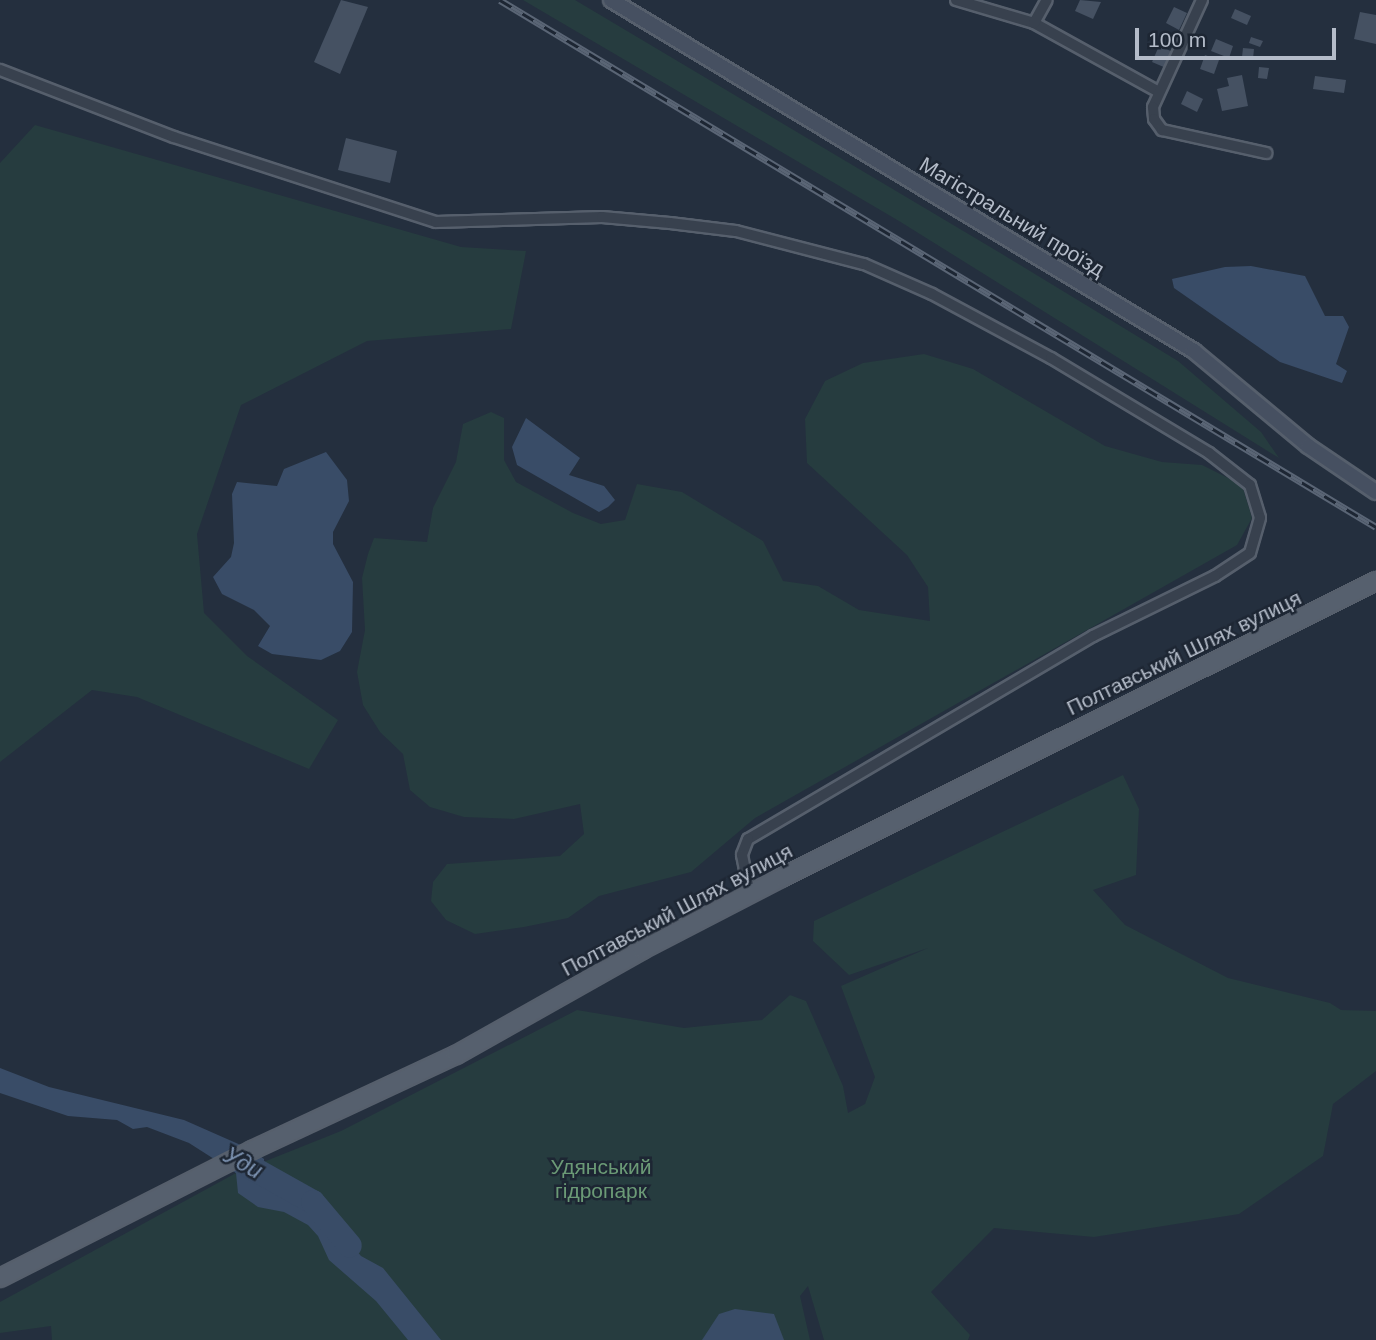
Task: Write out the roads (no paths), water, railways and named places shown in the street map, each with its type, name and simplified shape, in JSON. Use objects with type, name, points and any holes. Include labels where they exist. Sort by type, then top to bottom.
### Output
[{"type":"main road","name":"Магістральний проїзд","points":[[611,0],[1194,351],[1308,446],[1376,492]]},
{"type":"main road","name":"Полтавський Шлях вулиця","points":[[0,1278],[323,1117],[456,1055],[750,895],[1376,581]]},
{"type":"street","points":[[956,0],[1034,23],[1159,92]]},
{"type":"street","points":[[1034,23],[1047,0]]},
{"type":"street","points":[[1202,0],[1159,92],[1154,120],[1162,130],[1266,153]]},
{"type":"street","points":[[0,70],[174,137],[436,222],[602,216],[736,231],[864,264],[932,294],[1051,358],[1209,453],[1250,485],[1260,517],[1250,553],[1215,576],[1093,636],[748,839],[742,855],[750,895]]},
{"type":"water","points":[[1251,266],[1305,276],[1325,316],[1343,316],[1349,327],[1336,364],[1347,371],[1342,383],[1280,362],[1174,288],[1172,279],[1225,267]]},
{"type":"water","points":[[526,418],[580,458],[569,475],[604,486],[615,500],[608,507],[599,512],[517,465],[512,447]]},
{"type":"water","points":[[326,452],[347,480],[349,501],[333,532],[333,544],[353,582],[352,632],[340,651],[321,660],[272,654],[258,646],[270,626],[254,610],[222,594],[213,577],[231,557],[234,543],[232,494],[237,482],[277,486],[284,469]]},
{"type":"water","points":[[0,1068],[49,1087],[184,1120],[252,1150],[264,1159],[264,1181],[274,1188],[276,1183],[286,1183],[295,1190],[302,1202],[335,1226],[361,1256],[383,1268],[441,1340],[408,1340],[376,1301],[329,1260],[318,1236],[308,1225],[284,1212],[258,1207],[238,1193],[236,1173],[189,1143],[147,1127],[133,1129],[117,1120],[68,1116],[0,1093]]},
{"type":"water","points":[[735,1309],[774,1314],[784,1340],[702,1340],[719,1314]]},
{"type":"waterway","name":"Уди","points":[[236,1159],[313,1202],[350,1246]]},
{"type":"railway","points":[[500,0],[1376,527]]},
{"type":"park label","name":"Удянський гідропарк","points":[[601,1179]]}]
